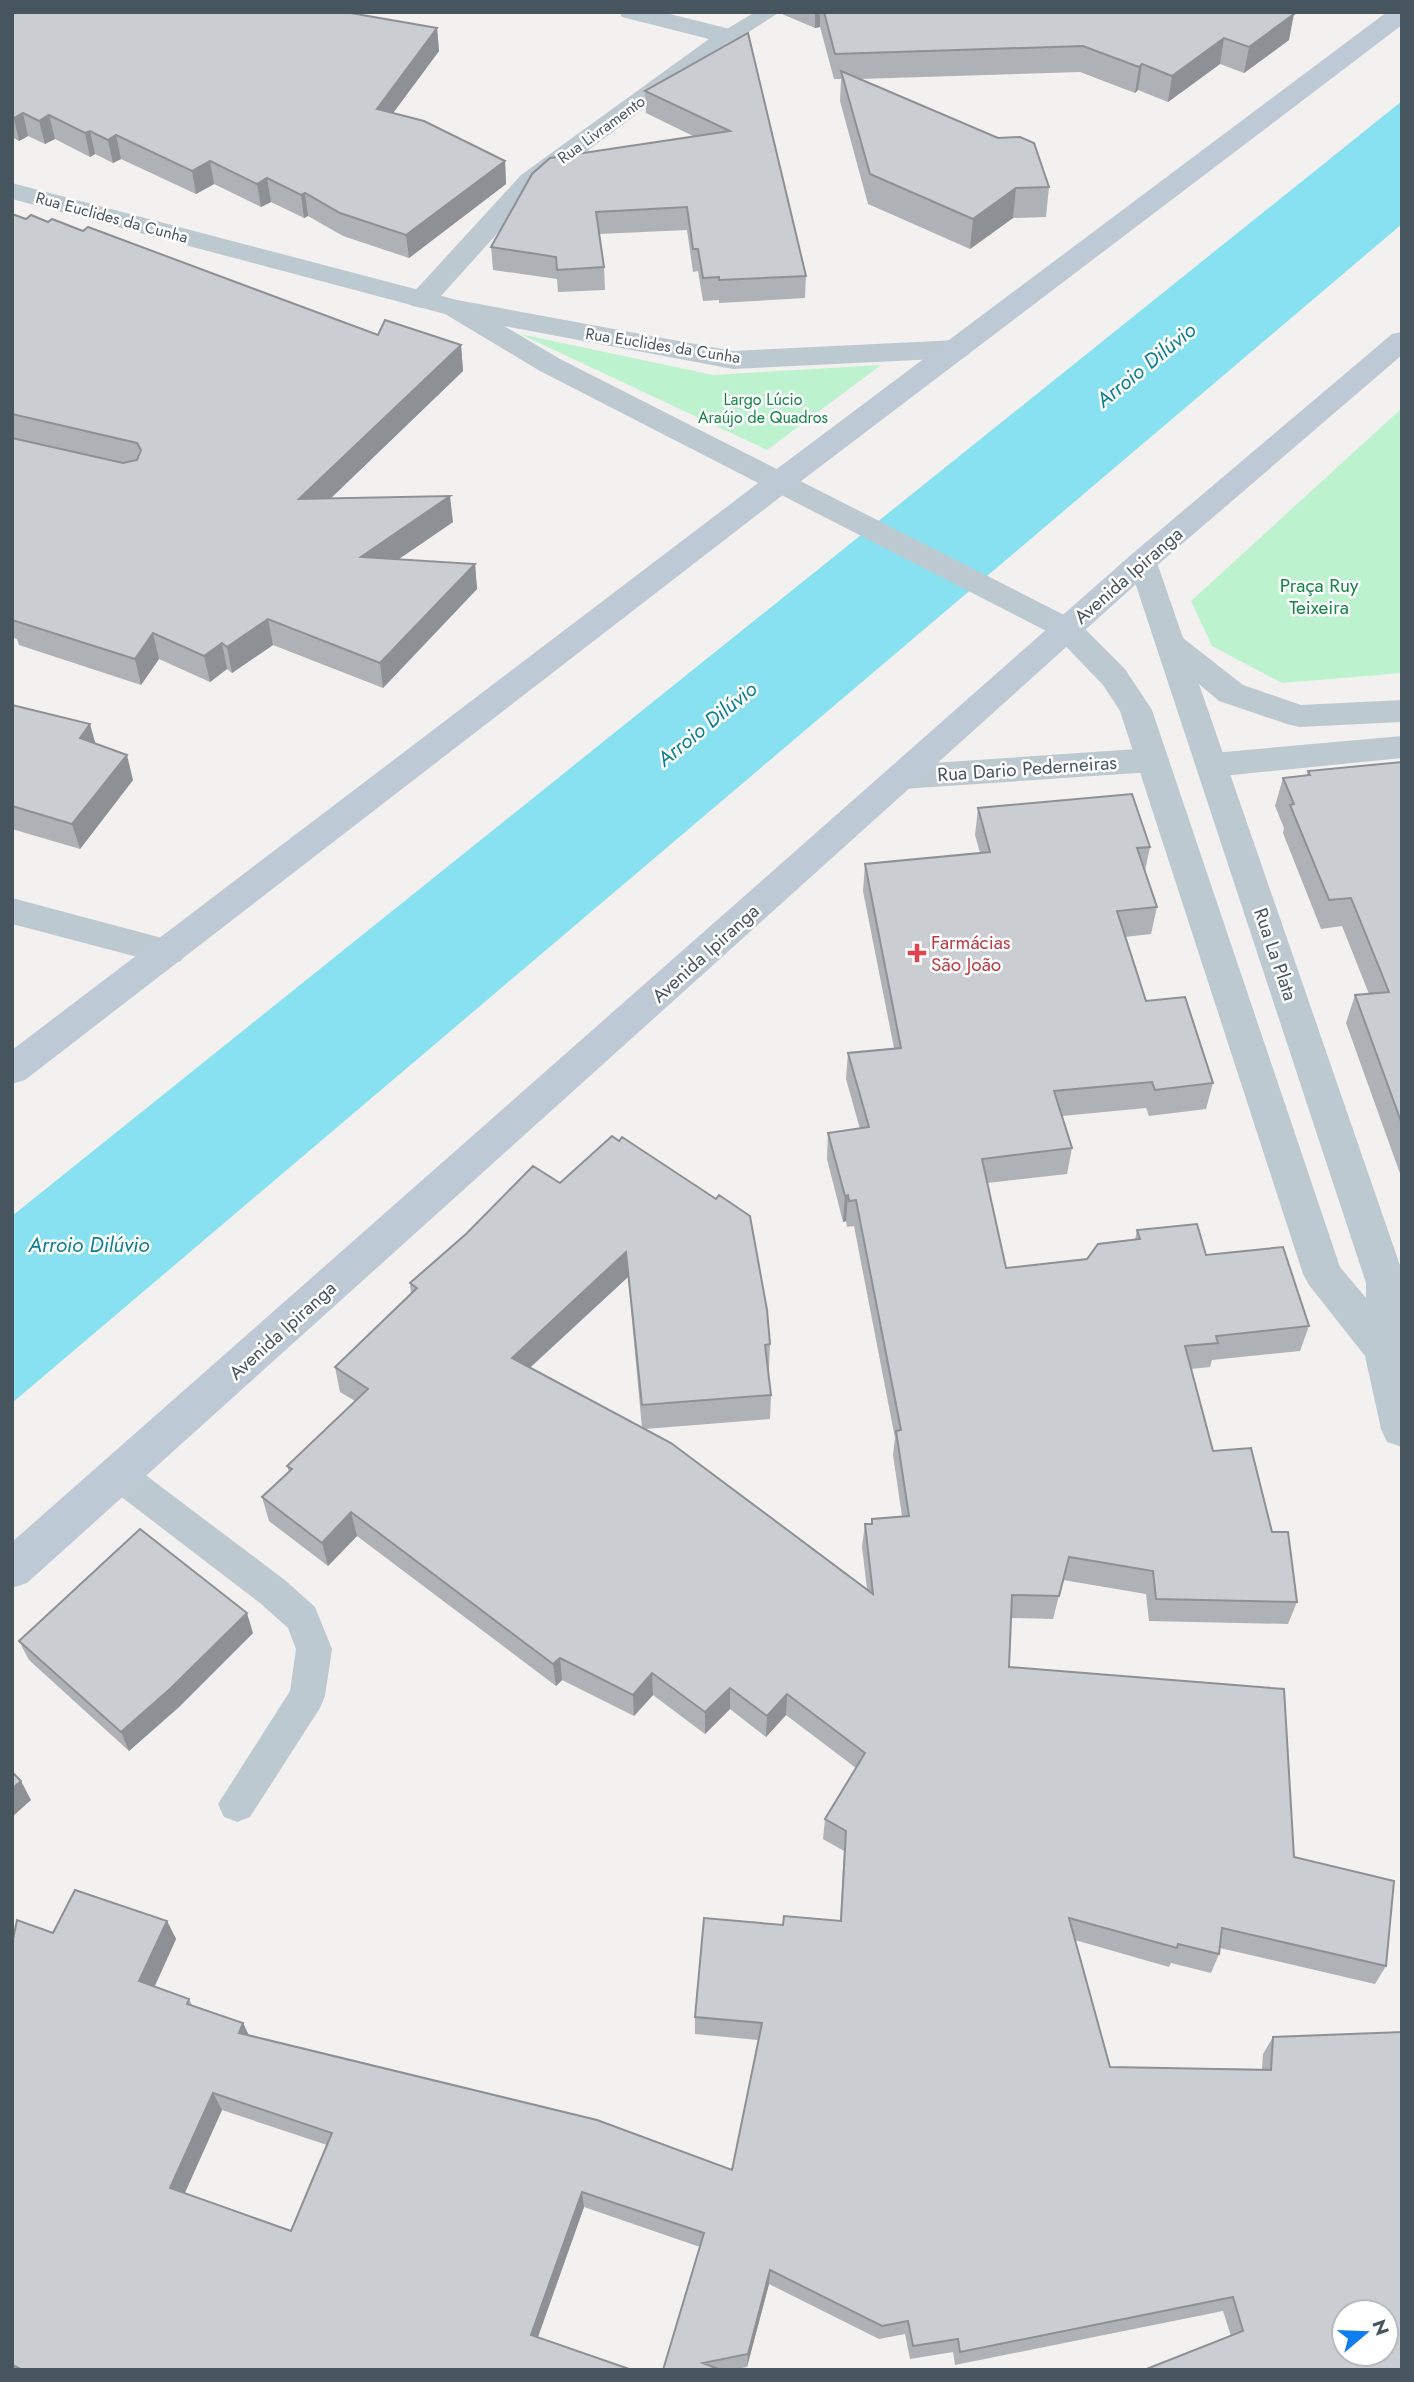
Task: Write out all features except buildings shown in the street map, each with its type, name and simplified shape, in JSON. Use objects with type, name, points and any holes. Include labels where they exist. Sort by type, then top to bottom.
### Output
[{"type":"main road","points":[[12,1070],[780,481],[1402,13]]},
{"type":"main road","name":"Avenida Ipiranga","points":[[12,1569],[1143,561],[1402,340]]},
{"type":"street","points":[[631,12],[729,36]]},
{"type":"street","name":"Rua Livramento","points":[[422,300],[530,181],[729,36]]},
{"type":"street","name":"Rua Euclides da Cunha","points":[[12,191],[455,308],[733,360],[958,349]]},
{"type":"street","name":"Rua Euclides da Cunha","points":[[455,308],[550,365],[990,589]]},
{"type":"street","name":"Rua La Plata","points":[[1143,561],[1386,1283],[1402,1429]]},
{"type":"street","name":"Rua La Plata","points":[[990,589],[1067,629],[1114,677],[1136,710],[1323,1275],[1393,1349]]},
{"type":"street","points":[[1172,645],[1231,692],[1299,716],[1402,711]]},
{"type":"street","points":[[1213,765],[1402,747]]},
{"type":"street","name":"Rua Dario Pederneiras","points":[[903,777],[1152,760]]},
{"type":"street","points":[[12,911],[168,952]]},
{"type":"lane","name":"Rua Livramento","points":[[729,36],[770,12]]},
{"type":"lane","points":[[119,1475],[273,1591],[302,1618],[314,1649],[307,1696],[237,1804]]},
{"type":"green space","name":"Largo Lúcio Araújo de Quadros","points":[[520,334],[713,375],[881,365],[767,450]]},
{"type":"green space","name":"Praça Ruy Teixeira","points":[[1402,408],[1402,673],[1282,683],[1212,646],[1191,601]]},
{"type":"water","name":"Arroio Dilúvio","points":[[1402,101],[1402,224],[12,1403],[12,1216]]},
{"type":"place","name":"Farmácias São João","points":[[917,953]]}]
